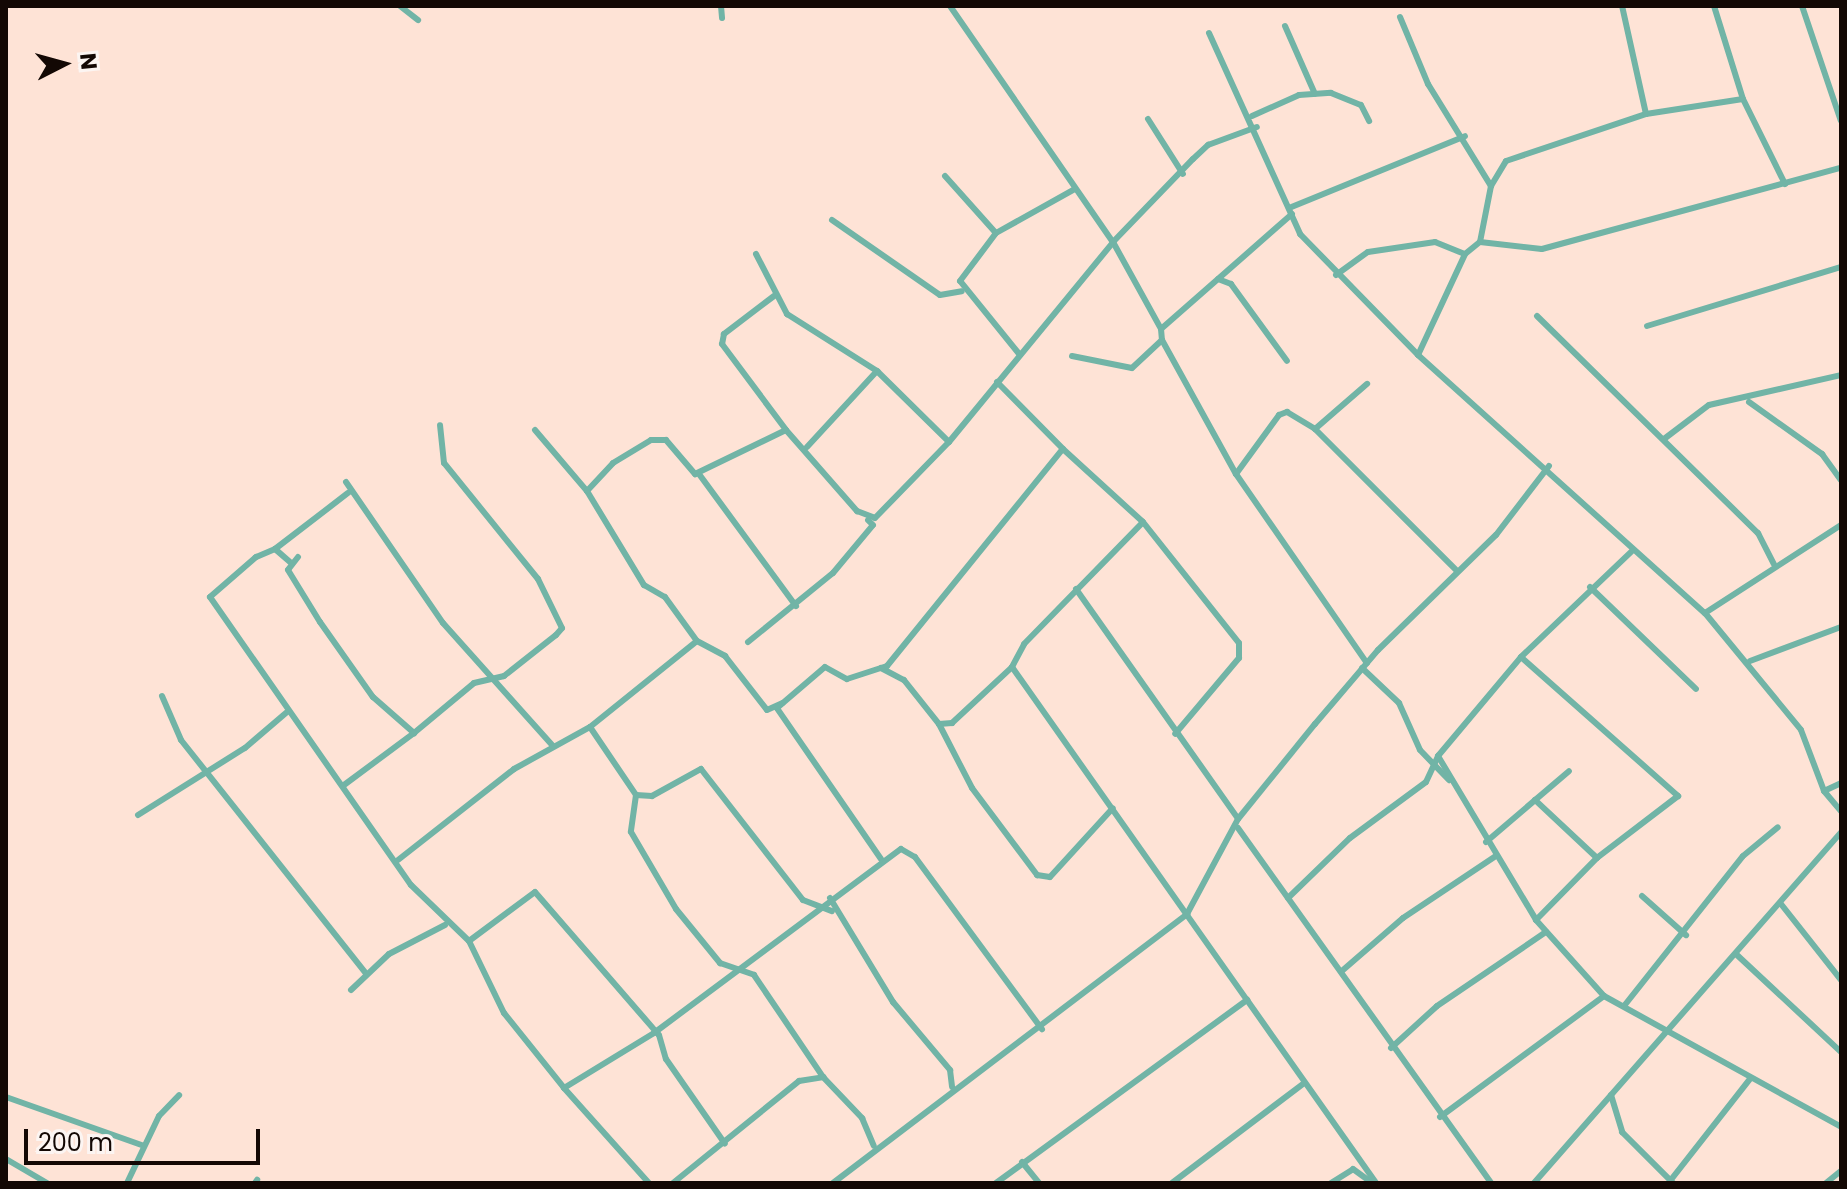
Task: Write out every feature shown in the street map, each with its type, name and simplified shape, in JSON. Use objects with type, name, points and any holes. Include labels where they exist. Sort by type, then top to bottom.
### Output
[{"type":"street","points":[[400,6],[418,20]]},
{"type":"street","points":[[721,6],[722,18]]},
{"type":"street","points":[[950,6],[1113,242],[1161,329],[1162,340],[1236,474],[1364,666],[1399,703],[1432,766],[1451,781]]},
{"type":"street","points":[[1622,6],[1646,114]]},
{"type":"street","points":[[1714,6],[1743,99],[1785,184]]},
{"type":"street","points":[[1802,6],[1841,121]]},
{"type":"street","points":[[1400,17],[1428,84],[1465,136],[1491,186]]},
{"type":"street","points":[[1285,26],[1315,94]]},
{"type":"street","points":[[1209,33],[1252,116],[1291,211],[1336,275],[1418,355],[1549,466],[1632,551],[1705,613],[1750,661],[1801,730],[1824,791],[1841,811]]},
{"type":"street","points":[[1252,116],[1315,94],[1342,94],[1361,105],[1369,121]]},
{"type":"street","points":[[1418,355],[1465,254],[1480,242],[1491,186],[1506,161],[1646,114],[1743,99]]},
{"type":"street","points":[[1148,119],[1183,174]]},
{"type":"street","points":[[868,520],[949,442],[1113,242],[1183,174],[1208,145],[1257,127]]},
{"type":"street","points":[[1161,329],[1291,211],[1465,136]]},
{"type":"street","points":[[1480,242],[1542,249],[1841,168]]},
{"type":"street","points":[[945,176],[996,233]]},
{"type":"street","points":[[1020,355],[962,291],[963,273],[996,233],[1075,189]]},
{"type":"street","points":[[832,220],[940,295],[962,291]]},
{"type":"street","points":[[1336,275],[1368,252],[1435,242],[1465,254]]},
{"type":"street","points":[[756,254],[774,296],[820,339],[877,371],[949,442]]},
{"type":"street","points":[[1647,326],[1841,267]]},
{"type":"street","points":[[1218,279],[1231,284],[1287,361]]},
{"type":"street","points":[[748,642],[833,573],[873,525],[807,447],[786,430],[722,341],[774,296]]},
{"type":"street","points":[[1537,316],[1758,533],[1774,564]]},
{"type":"street","points":[[1072,356],[1132,368],[1162,340]]},
{"type":"street","points":[[807,447],[877,371]]},
{"type":"street","points":[[1664,439],[1709,405],[1749,402],[1841,375]]},
{"type":"street","points":[[997,382],[1063,449],[1143,522],[1240,651],[1175,734]]},
{"type":"street","points":[[1315,429],[1367,384]]},
{"type":"street","points":[[1749,402],[1822,454],[1841,480]]},
{"type":"street","points":[[1236,474],[1279,415],[1287,412],[1315,429],[1456,570]]},
{"type":"street","points":[[344,785],[491,676],[514,669],[562,628],[538,579],[444,463],[440,425]]},
{"type":"street","points":[[535,430],[587,491],[644,585],[665,597],[697,641],[725,656],[767,710],[788,703]]},
{"type":"street","points":[[699,474],[786,430]]},
{"type":"street","points":[[587,491],[613,463],[657,439],[699,474],[796,606]]},
{"type":"street","points":[[881,859],[777,708],[788,703],[825,667],[847,679],[881,668],[1063,449]]},
{"type":"street","points":[[1238,819],[1364,666],[1456,570],[1496,535],[1549,466]]},
{"type":"street","points":[[346,482],[348,493],[491,676],[552,745]]},
{"type":"street","points":[[348,493],[210,597],[287,712],[344,785],[359,816],[398,860],[445,925],[469,941],[504,1013],[564,1088],[649,1183]]},
{"type":"street","points":[[939,724],[952,723],[1012,667],[1076,589],[1143,522]]},
{"type":"street","points":[[1705,613],[1774,564],[1841,525]]},
{"type":"street","points":[[275,549],[290,562],[299,589],[373,697],[414,733]]},
{"type":"street","points":[[1288,898],[1350,838],[1426,782],[1438,756],[1521,657],[1590,587],[1632,551]]},
{"type":"street","points":[[290,562],[298,557]]},
{"type":"street","points":[[1590,587],[1696,689]]},
{"type":"street","points":[[833,1183],[874,1146],[952,1087],[1042,1029],[1187,914],[1238,828],[1238,819],[1175,734],[1076,589]]},
{"type":"street","points":[[1750,661],[1841,627]]},
{"type":"street","points":[[398,860],[552,745],[590,727],[697,641]]},
{"type":"street","points":[[1521,657],[1678,796],[1597,858],[1536,920]]},
{"type":"street","points":[[1012,667],[1374,1183]]},
{"type":"street","points":[[881,668],[904,680],[939,724],[972,788],[1037,875],[1050,877],[1113,808]]},
{"type":"street","points":[[162,696],[181,740],[366,973]]},
{"type":"street","points":[[138,815],[287,712]]},
{"type":"street","points":[[590,727],[636,795],[631,832],[676,909],[733,970],[754,975],[824,1077],[862,1118],[874,1146]]},
{"type":"street","points":[[1438,756],[1486,842],[1536,920],[1604,996],[1841,1127]]},
{"type":"street","points":[[636,795],[652,796],[697,766],[803,900],[832,911]]},
{"type":"street","points":[[1486,842],[1569,771]]},
{"type":"street","points":[[1824,791],[1841,783]]},
{"type":"street","points":[[1535,800],[1597,858]]},
{"type":"street","points":[[1624,1006],[1686,935],[1743,856],[1778,827]]},
{"type":"street","points":[[1238,828],[1343,970],[1391,1048],[1440,1117],[1491,1183]]},
{"type":"street","points":[[1534,1183],[1737,955],[1841,832]]},
{"type":"street","points":[[564,1088],[655,1032],[733,970],[820,909],[881,859],[901,849],[915,857],[1042,1029]]},
{"type":"street","points":[[1343,970],[1403,918],[1496,856]]},
{"type":"street","points":[[469,941],[535,892],[580,937],[655,1032],[666,1059],[725,1144]]},
{"type":"street","points":[[1642,896],[1686,935]]},
{"type":"street","points":[[830,898],[832,911],[950,1070],[952,1087]]},
{"type":"street","points":[[1781,904],[1840,975]]},
{"type":"street","points":[[351,990],[366,973],[445,925]]},
{"type":"street","points":[[1391,1048],[1437,1006],[1546,932]]},
{"type":"street","points":[[1737,955],[1841,1052]]},
{"type":"street","points":[[1440,1117],[1604,996]]},
{"type":"street","points":[[996,1183],[1247,1000]]},
{"type":"street","points":[[673,1183],[725,1144],[799,1081],[824,1077]]},
{"type":"street","points":[[1611,1095],[1622,1132],[1671,1182],[1750,1079]]},
{"type":"street","points":[[1172,1183],[1304,1083]]},
{"type":"street","points":[[127,1183],[144,1146],[179,1095]]},
{"type":"street","points":[[6,1097],[144,1146]]},
{"type":"street","points":[[1353,1169],[1354,1156],[1360,1159]]},
{"type":"street","points":[[6,1159],[47,1183]]},
{"type":"street","points":[[1022,1162],[1039,1183]]},
{"type":"street","points":[[1331,1183],[1353,1169]]},
{"type":"street","points":[[1353,1169],[1374,1183]]},
{"type":"street","points":[[1826,1183],[1841,1171]]}]
